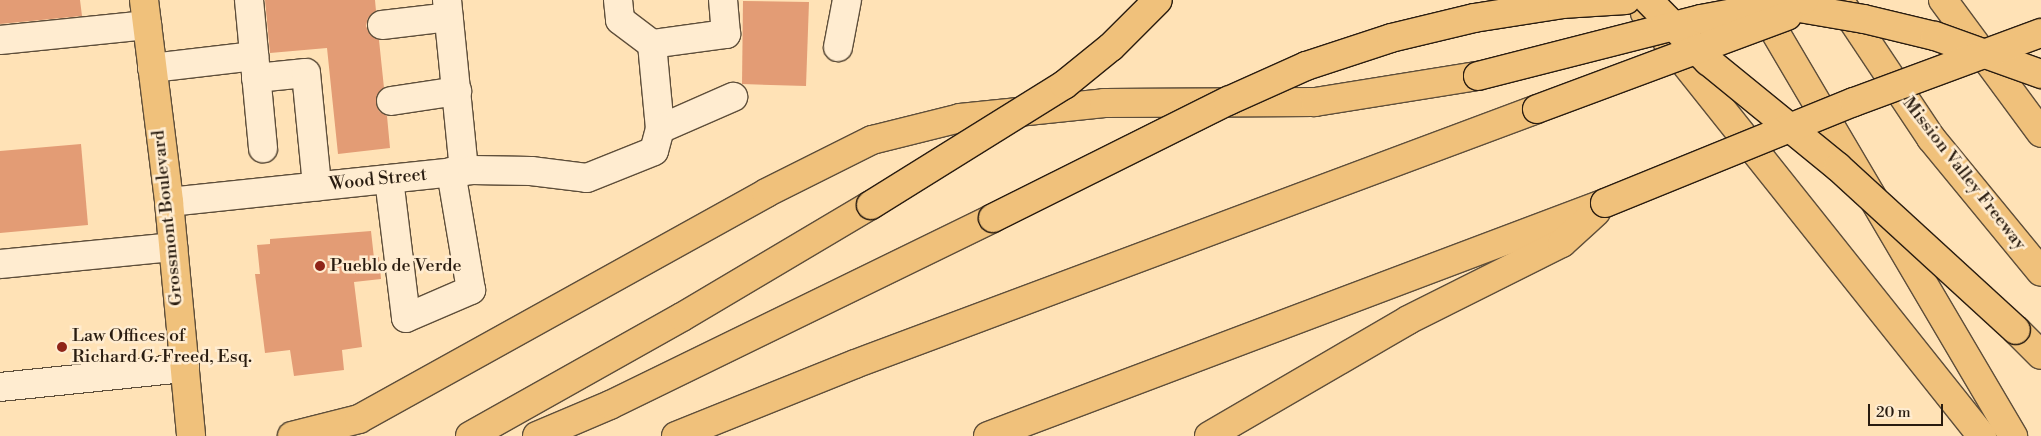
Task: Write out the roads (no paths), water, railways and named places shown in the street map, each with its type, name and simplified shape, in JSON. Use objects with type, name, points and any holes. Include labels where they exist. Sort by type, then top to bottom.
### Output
[{"type":"main road","points":[[470,436],[682,317],[871,205],[1064,85],[1111,46],[1158,0]]},
{"type":"main road","points":[[537,436],[610,406],[1228,101],[1315,63],[1391,38],[1474,18],[1562,4],[1626,0]]},
{"type":"main road","points":[[1634,0],[1982,436]]},
{"type":"main road","points":[[1648,0],[1708,61],[1838,167],[2041,355]]},
{"type":"main road","points":[[1735,0],[1839,14],[1926,33],[2041,74]]},
{"type":"main road","points":[[1756,0],[2013,436]]},
{"type":"main road","points":[[292,436],[358,419],[757,198],[872,140],[970,118],[1104,104],[1315,102],[1478,76],[1701,19],[1804,0]]},
{"type":"main road","points":[[676,436],[855,364],[1831,0]]},
{"type":"main road","name":"Mission Valley Freeway","points":[[1839,0],[1931,138],[2041,272]]},
{"type":"main road","points":[[1943,0],[2041,133]]},
{"type":"main road","name":"Grossmont Boulevard","points":[[146,13],[169,202],[191,436]]},
{"type":"main road","points":[[988,436],[1605,203],[1854,102],[2041,32]]},
{"type":"main road","points":[[1854,102],[2041,61]]},
{"type":"main road","points":[[1209,436],[1408,320],[1562,243],[1605,203]]},
{"type":"street","points":[[249,0],[263,148]]},
{"type":"street","points":[[652,44],[726,34],[723,0]]},
{"type":"street","points":[[838,47],[847,0]]},
{"type":"street","points":[[382,24],[448,9],[457,91],[458,172],[471,290],[406,318],[389,179]]},
{"type":"street","points":[[619,10],[652,44],[660,129],[733,96]]},
{"type":"street","points":[[0,40],[146,13]]},
{"type":"street","points":[[152,68],[255,67],[306,73],[317,186]]},
{"type":"street","points":[[391,101],[457,91]]},
{"type":"street","name":"Wood Street","points":[[169,202],[458,172],[531,171],[587,178],[654,152],[660,129]]},
{"type":"street","points":[[0,264],[173,246]]},
{"type":"street","points":[[0,387],[185,368]]},
{"type":"place","name":"Pueblo de Verde","points":[[320,266]]},
{"type":"place","name":"Law Offices of Richard G. Freed, Esq.","points":[[62,347]]}]
